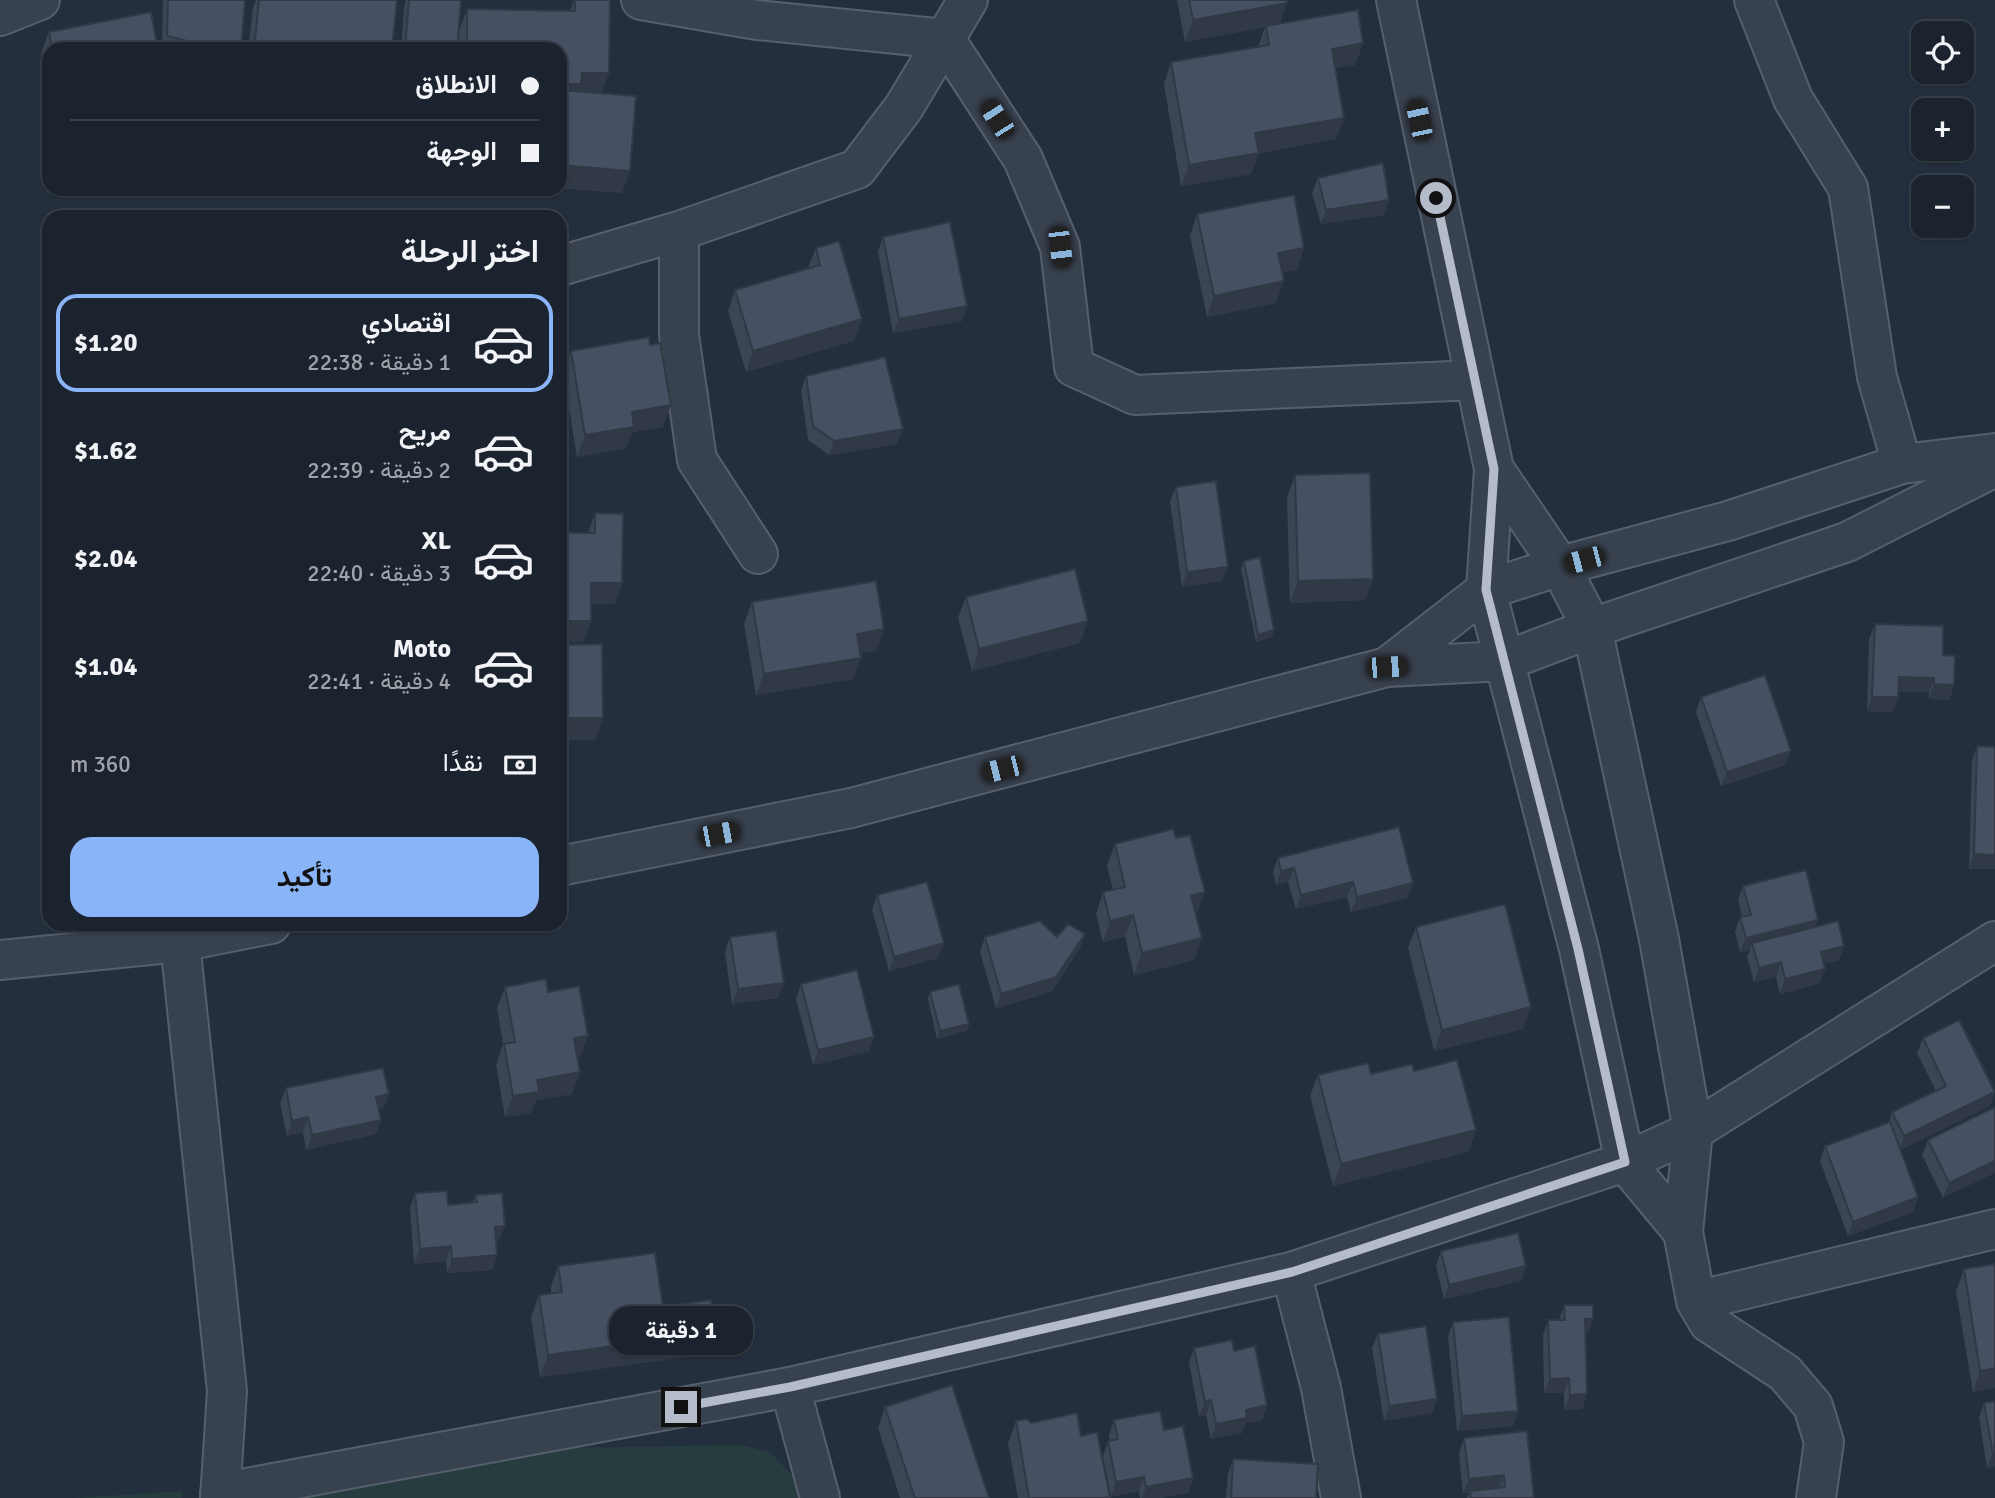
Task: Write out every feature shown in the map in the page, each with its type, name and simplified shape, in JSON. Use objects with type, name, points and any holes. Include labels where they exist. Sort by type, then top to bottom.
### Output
[{"type":"street","points":[[0,16],[40,0]]},
{"type":"street","points":[[641,0],[757,20],[944,39]]},
{"type":"street","points":[[567,264],[679,231],[857,169],[904,107],[968,0]]},
{"type":"street","points":[[1396,0],[1494,469],[1486,590],[1578,949],[1625,1162],[1684,1232]]},
{"type":"street","points":[[1754,0],[1793,99],[1848,188],[1877,377],[1902,464]]},
{"type":"street","points":[[944,39],[1023,159],[1060,247],[1074,368],[1135,395],[1475,380]]},
{"type":"street","points":[[679,231],[680,335],[697,460],[758,554]]},
{"type":"street","points":[[1387,667],[1486,590],[1560,566],[1728,522],[1902,464],[1995,453]]},
{"type":"street","points":[[567,865],[851,808],[1387,667],[1505,662],[1592,628],[1847,542],[1995,467]]},
{"type":"street","points":[[1494,469],[1560,566],[1592,628],[1659,939],[1693,1131],[1684,1232],[1696,1301],[1709,1323],[1733,1342],[1785,1373],[1813,1406],[1824,1442],[1816,1498]]},
{"type":"street","points":[[0,960],[180,942],[236,931]]},
{"type":"street","points":[[180,942],[227,1391],[220,1495],[790,1387],[1292,1272],[1625,1162],[1693,1131],[1995,942]]},
{"type":"street","points":[[1696,1301],[1995,1229]]},
{"type":"street","points":[[1292,1272],[1321,1388],[1341,1498]]},
{"type":"street","points":[[790,1387],[820,1498]]},
{"type":"green space","points":[[742,1445],[771,1453],[803,1487],[807,1498],[259,1498],[561,1448]]},
{"type":"green space","points":[[183,1491],[182,1498],[74,1498]]},
{"type":"building","points":[[168,0],[245,0],[242,42],[191,42],[167,36]]},
{"type":"building","points":[[259,0],[397,0],[393,42],[255,42]]},
{"type":"building","points":[[409,0],[461,0],[458,42],[406,42]]},
{"type":"building","points":[[575,0],[610,0],[609,73],[582,73],[581,84],[567,84],[567,42],[467,42],[467,9],[575,11]]},
{"type":"building","points":[[1189,0],[1287,0],[1287,3],[1193,20]]},
{"type":"building","points":[[1358,10],[1363,43],[1332,49],[1344,118],[1255,133],[1259,153],[1189,165],[1171,62],[1269,45],[1266,26]]},
{"type":"building","points":[[151,12],[157,42],[51,42],[49,32]]},
{"type":"building","points":[[567,91],[636,96],[630,171],[567,166]]},
{"type":"building","points":[[1383,163],[1389,200],[1326,210],[1318,178]]},
{"type":"building","points":[[1294,195],[1304,248],[1278,253],[1284,281],[1214,296],[1197,214]]},
{"type":"building","points":[[950,222],[967,306],[899,319],[883,237]]},
{"type":"building","points":[[839,241],[862,319],[753,351],[735,290],[820,265],[816,248]]},
{"type":"building","points":[[649,337],[650,345],[660,343],[671,405],[632,412],[634,427],[585,435],[571,351]]},
{"type":"building","points":[[885,357],[903,429],[834,441],[813,426],[806,376]]},
{"type":"building","points":[[1370,473],[1373,579],[1298,581],[1295,475]]},
{"type":"building","points":[[1216,481],[1228,567],[1187,572],[1176,487]]},
{"type":"building","points":[[595,513],[623,514],[622,583],[591,583],[591,621],[567,621],[568,533],[595,533]]},
{"type":"building","points":[[1260,557],[1274,630],[1258,635],[1244,561]]},
{"type":"building","points":[[1075,569],[1088,621],[979,649],[966,597]]},
{"type":"building","points":[[876,581],[884,629],[857,634],[861,658],[764,674],[752,602]]},
{"type":"building","points":[[1875,624],[1943,626],[1943,655],[1955,656],[1954,685],[1934,684],[1934,678],[1899,677],[1898,697],[1872,697]]},
{"type":"building","points":[[602,644],[603,718],[567,718],[567,645]]},
{"type":"building","points":[[1765,675],[1791,751],[1727,772],[1701,697]]},
{"type":"building","points":[[1977,746],[1995,747],[1995,855],[1974,854]]},
{"type":"building","points":[[1399,827],[1413,883],[1357,897],[1353,882],[1301,895],[1294,868],[1281,871],[1278,858]]},
{"type":"building","points":[[1173,829],[1176,838],[1190,835],[1205,892],[1191,896],[1202,938],[1142,953],[1133,915],[1110,921],[1103,892],[1125,887],[1115,844]]},
{"type":"building","points":[[1806,870],[1818,920],[1746,938],[1740,917],[1751,915],[1743,886]]},
{"type":"building","points":[[927,882],[944,943],[894,957],[877,895]]},
{"type":"building","points":[[1505,904],[1531,1007],[1442,1030],[1416,927]]},
{"type":"building","points":[[1040,921],[1057,937],[1068,924],[1085,934],[1056,977],[1001,994],[985,937]]},
{"type":"building","points":[[1838,921],[1844,946],[1821,952],[1825,969],[1785,979],[1781,962],[1759,968],[1752,943]]},
{"type":"building","points":[[776,931],[784,983],[738,989],[730,937]]},
{"type":"building","points":[[857,970],[874,1037],[818,1050],[801,984]]},
{"type":"building","points":[[546,979],[548,992],[579,986],[588,1036],[574,1038],[580,1072],[537,1080],[539,1092],[513,1096],[504,1044],[515,1042],[505,987]]},
{"type":"building","points":[[959,984],[969,1024],[940,1031],[930,992]]},
{"type":"building","points":[[1959,1020],[1995,1092],[1904,1136],[1892,1112],[1946,1086],[1923,1038]]},
{"type":"building","points":[[1457,1060],[1476,1130],[1341,1164],[1318,1075],[1368,1063],[1371,1074],[1412,1064],[1414,1071]]},
{"type":"building","points":[[383,1068],[389,1094],[376,1097],[381,1120],[312,1135],[308,1117],[292,1121],[286,1088]]},
{"type":"building","points":[[1995,1107],[1995,1161],[1949,1183],[1928,1140]]},
{"type":"building","points":[[1890,1122],[1918,1197],[1853,1222],[1825,1146]]},
{"type":"building","points":[[447,1191],[448,1205],[477,1202],[476,1195],[502,1193],[505,1226],[495,1227],[497,1255],[452,1259],[451,1246],[420,1249],[415,1193]]},
{"type":"building","points":[[1518,1233],[1526,1266],[1449,1285],[1441,1251]]},
{"type":"building","points":[[655,1253],[663,1307],[711,1300],[716,1332],[548,1355],[539,1295],[562,1292],[558,1266]]},
{"type":"building","points":[[1995,1264],[1995,1368],[1980,1371],[1964,1269]]},
{"type":"building","points":[[1564,1305],[1593,1305],[1593,1319],[1585,1319],[1587,1394],[1570,1395],[1569,1378],[1550,1379],[1548,1320],[1565,1320]]},
{"type":"building","points":[[1509,1317],[1518,1411],[1462,1416],[1453,1322]]},
{"type":"building","points":[[1426,1326],[1437,1399],[1389,1406],[1378,1334]]},
{"type":"building","points":[[1232,1340],[1234,1351],[1255,1346],[1267,1405],[1246,1410],[1247,1418],[1216,1424],[1211,1400],[1205,1402],[1194,1348]]},
{"type":"building","points":[[952,1385],[989,1498],[915,1498],[885,1407]]},
{"type":"building","points":[[1995,1401],[1995,1453],[1993,1454],[1984,1403]]},
{"type":"building","points":[[1160,1411],[1164,1430],[1183,1426],[1193,1478],[1146,1487],[1144,1477],[1116,1482],[1108,1441],[1118,1439],[1114,1420]]},
{"type":"building","points":[[1077,1413],[1081,1436],[1097,1432],[1110,1497],[1029,1498],[1016,1421],[1027,1419],[1031,1423]]},
{"type":"building","points":[[1527,1431],[1534,1498],[1471,1498],[1470,1491],[1505,1487],[1504,1475],[1469,1479],[1464,1438]]},
{"type":"building","points":[[1233,1459],[1318,1464],[1316,1498],[1231,1498]]},
{"type":"route","points":[[681,1407],[790,1387],[1292,1272],[1625,1162],[1578,949],[1486,590],[1494,469],[1436,198]]}]
